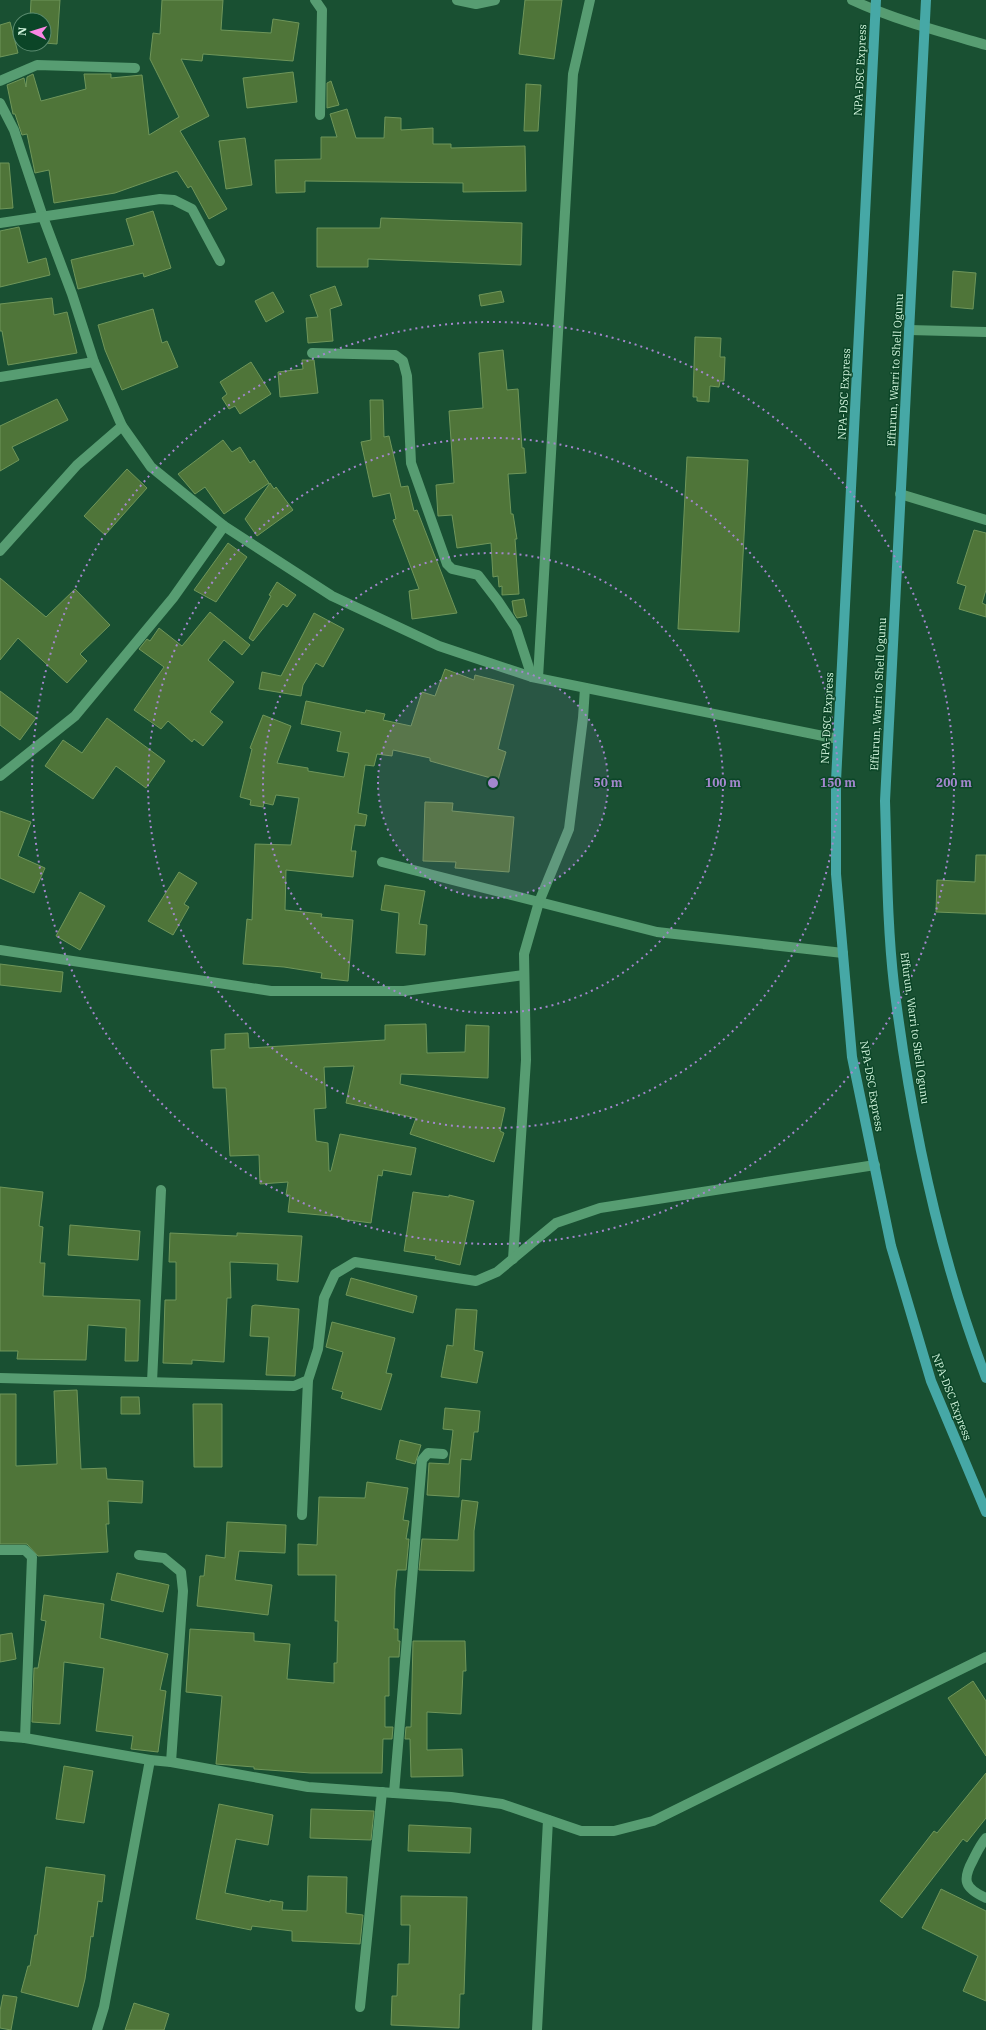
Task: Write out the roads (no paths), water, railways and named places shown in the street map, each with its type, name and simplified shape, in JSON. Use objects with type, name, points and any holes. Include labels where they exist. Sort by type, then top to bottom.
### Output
[{"type":"main road","name":"NPA-DSC Express","points":[[876,0],[836,781],[836,874],[852,1057],[891,1246],[931,1381],[986,1512]]},
{"type":"main road","name":"Effurun, Warri to Shell Ogunu","points":[[926,0],[885,801],[887,890],[894,984],[906,1067],[924,1162],[947,1257],[976,1352],[986,1378]]},
{"type":"street","points":[[315,0],[322,10],[320,115]]},
{"type":"street","points":[[457,0],[476,4],[495,0]]},
{"type":"street","points":[[535,678],[573,74],[590,0]]},
{"type":"street","points":[[852,0],[875,11],[925,28],[986,45]]},
{"type":"street","points":[[0,81],[37,65],[135,68]]},
{"type":"street","points":[[0,103],[14,130],[43,217],[72,294],[94,362],[122,426],[151,467],[224,526],[332,596],[439,646],[535,678],[838,739]]},
{"type":"street","points":[[0,223],[160,200],[174,200],[192,209],[220,261]]},
{"type":"street","points":[[909,330],[986,332]]},
{"type":"street","points":[[312,353],[395,355],[403,361],[407,376],[411,463],[447,564],[452,569],[478,575],[516,628],[535,678]]},
{"type":"street","points":[[0,376],[94,362]]},
{"type":"street","points":[[0,551],[76,465],[122,426]]},
{"type":"street","points":[[900,494],[986,520]]},
{"type":"street","points":[[0,776],[75,716],[173,598],[224,526]]},
{"type":"street","points":[[513,1259],[526,1060],[524,954],[539,902],[569,829],[583,718],[585,688]]},
{"type":"street","points":[[382,862],[656,932],[843,953]]},
{"type":"street","points":[[0,950],[272,992],[404,991],[524,975]]},
{"type":"street","points":[[302,1515],[308,1380],[318,1350],[324,1298],[335,1274],[355,1262],[476,1282],[497,1272],[556,1223],[600,1208],[875,1165]]},
{"type":"street","points":[[152,1382],[161,1190]]},
{"type":"street","points":[[0,1378],[294,1386],[308,1380]]},
{"type":"street","points":[[394,1793],[422,1460],[428,1453],[443,1454]]},
{"type":"street","points":[[0,1550],[25,1550],[32,1557],[25,1738]]},
{"type":"street","points":[[139,1555],[164,1558],[181,1572],[183,1591],[171,1762]]},
{"type":"street","points":[[0,1736],[25,1738],[150,1760],[171,1762],[308,1787],[451,1797],[502,1804],[581,1831],[614,1831],[653,1821],[986,1656]]},
{"type":"street","points":[[97,2030],[105,1999],[150,1760]]},
{"type":"street","points":[[360,2007],[382,1792]]},
{"type":"street","points":[[537,2030],[548,1820]]},
{"type":"street","points":[[986,1838],[967,1871],[965,1880],[969,1888],[986,1898]]}]
